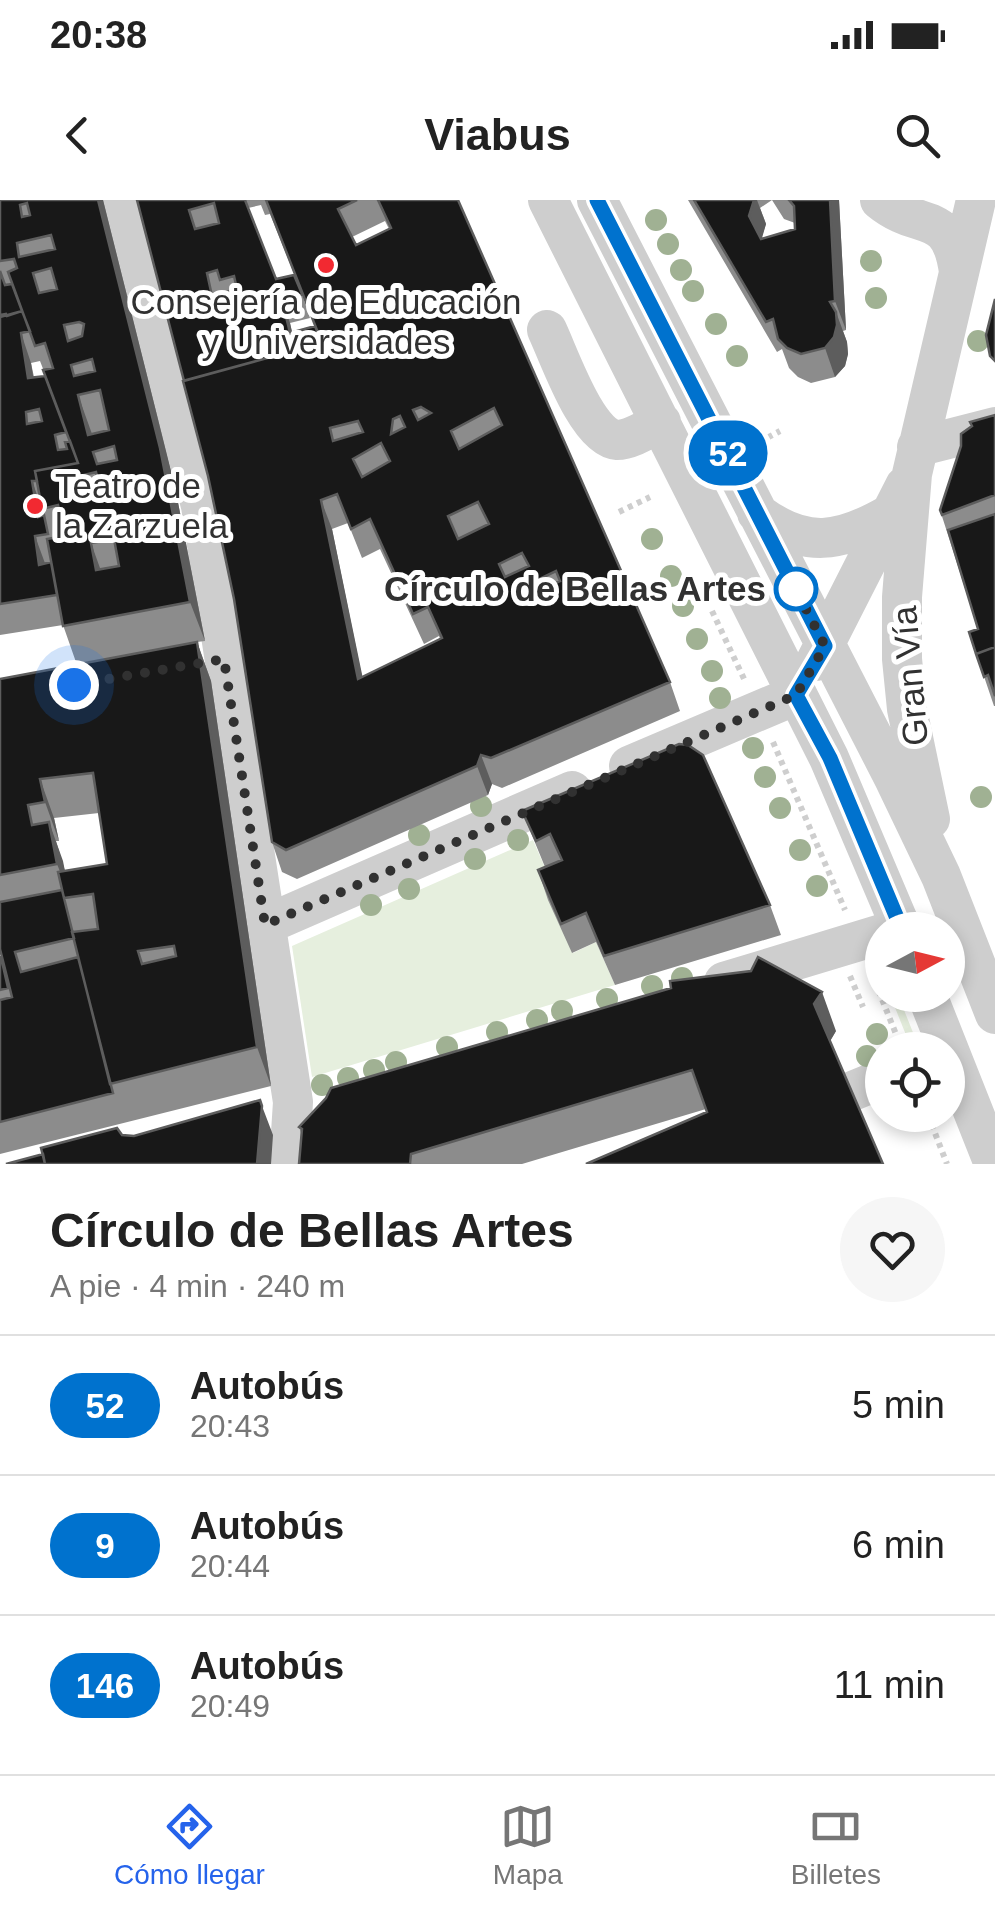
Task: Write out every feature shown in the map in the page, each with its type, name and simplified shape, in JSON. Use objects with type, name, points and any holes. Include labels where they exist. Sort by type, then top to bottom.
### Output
[{"type":"street","points":[[121,200],[201,506],[205,662],[265,925],[274,1107],[289,1164]]},
{"type":"street","points":[[548,200],[830,758],[876,912]]},
{"type":"street","points":[[596,200],[942,876],[995,1014]]},
{"type":"street","points":[[880,200],[892,210],[939,226],[956,250],[959,272]]},
{"type":"street","name":"Gran Vía","points":[[942,876],[907,709],[902,597],[914,460],[976,200]]},
{"type":"street","points":[[547,330],[589,420],[601,433],[614,440],[627,438],[661,422]]},
{"type":"street","points":[[914,460],[995,427]]},
{"type":"street","name":"Gran Vía","points":[[796,695],[825,646],[914,460]]},
{"type":"street","points":[[757,513],[779,529],[802,537],[825,538],[864,529],[890,514]]},
{"type":"street","points":[[265,925],[796,695]]},
{"type":"street","points":[[697,990],[865,940]]},
{"type":"street","points":[[965,1044],[995,1031]]},
{"type":"street","points":[[965,1093],[994,1164]]},
{"type":"street","points":[[274,1107],[319,1104],[338,1098]]},
{"type":"path","points":[[750,446],[780,431]]},
{"type":"path","points":[[619,512],[650,497]]},
{"type":"path","points":[[759,710],[870,912]]},
{"type":"path","points":[[850,974],[862,1007]]},
{"type":"path","points":[[935,1132],[947,1164]]},
{"type":"green space","points":[[533,840],[573,953],[596,942],[615,985],[312,1077],[292,946]]},
{"type":"green space","points":[[897,1012],[905,1012],[913,1032],[905,1032]]},
{"type":"building","points":[[0,200],[98,200],[160,448],[190,602],[63,626],[47,539],[64,536],[62,521],[58,505],[42,509],[35,471],[78,463],[43,370],[53,368],[45,343],[35,346],[8,272],[17,268],[14,259],[0,261]],"holes":[[[27,203],[30,215],[22,217],[20,205]],[[51,235],[55,249],[19,257],[17,243]],[[51,268],[57,289],[39,293],[33,273]],[[84,324],[82,336],[68,341],[64,325]],[[92,359],[95,371],[74,376],[71,365]],[[100,390],[109,430],[88,435],[78,395]],[[114,446],[117,460],[97,464],[93,452]],[[96,472],[101,492],[79,497],[76,477]],[[114,539],[119,566],[96,570],[91,543]]]},
{"type":"building","points":[[137,200],[245,200],[276,279],[294,275],[302,294],[282,300],[290,333],[315,326],[322,343],[184,381]],"holes":[[[214,203],[219,223],[195,229],[189,210]],[[217,270],[220,280],[234,276],[237,289],[212,296],[207,273]]]},
{"type":"building","points":[[266,200],[357,200],[338,209],[356,245],[391,228],[378,200],[458,200],[670,682],[491,758],[481,755],[477,766],[286,850],[272,842],[234,599],[183,381],[322,343]],"holes":[[[421,407],[431,413],[418,420],[413,410]],[[494,408],[502,425],[459,449],[451,431]],[[400,416],[405,427],[391,434],[393,419]],[[358,421],[363,432],[333,441],[330,428]],[[381,443],[390,461],[362,477],[353,459]],[[337,494],[351,529],[370,519],[413,614],[428,607],[442,638],[358,679],[321,500]],[[478,502],[489,524],[458,539],[448,516]],[[522,553],[529,566],[505,577],[499,564]],[[556,571],[560,581],[534,593],[529,584]]]},
{"type":"building","points":[[694,200],[754,200],[749,216],[761,239],[795,229],[794,206],[789,200],[830,200],[835,301],[830,302],[837,325],[825,348],[801,354],[778,339],[773,319],[766,322]]},
{"type":"building","points":[[0,271],[5,285],[12,284],[22,311],[0,315]]},
{"type":"building","points":[[995,299],[995,361],[990,356],[986,335]]},
{"type":"building","name":"Teatro de la Zarzuela","points":[[22,311],[30,331],[21,333],[28,378],[45,376],[66,432],[55,435],[58,450],[67,449],[65,442],[70,441],[78,463],[35,471],[37,481],[32,481],[38,517],[44,515],[48,534],[35,536],[39,565],[51,562],[57,595],[0,604],[0,317]],"holes":[[[39,409],[42,421],[27,424],[26,412]]]},
{"type":"building","points":[[995,415],[995,495],[942,515],[940,510],[961,446],[961,434],[972,426],[970,422]]},
{"type":"building","points":[[995,514],[995,647],[976,654],[969,632],[978,629],[948,530]]},
{"type":"building","points":[[197,642],[257,1047],[110,1084],[72,932],[98,929],[93,894],[64,898],[58,872],[107,864],[93,773],[40,779],[45,802],[28,805],[32,825],[49,822],[57,864],[0,875],[0,679]],"holes":[[[174,946],[176,956],[142,964],[138,951]]]},
{"type":"building","points":[[995,647],[995,696],[976,654]]},
{"type":"building","points":[[679,744],[703,755],[770,905],[604,956],[586,913],[561,924],[538,870],[562,860],[550,834],[536,841],[522,811]]},
{"type":"building","points":[[62,890],[74,938],[15,952],[21,972],[78,957],[113,1093],[0,1122],[0,1000],[12,997],[0,949],[0,902]]},
{"type":"building","points":[[758,957],[822,992],[814,1004],[865,1122],[865,1132],[869,1132],[883,1164],[586,1164],[707,1112],[692,1070],[411,1154],[410,1164],[299,1164],[299,1127],[331,1088],[671,988],[670,981],[751,971]]},
{"type":"building","points":[[0,958],[8,988],[0,990]]},
{"type":"building","points":[[260,1100],[257,1164],[45,1164],[41,1148],[117,1128],[122,1135],[134,1136]]},
{"type":"building","points":[[43,1154],[45,1164],[6,1164]]},
{"type":"bus line","name":"52","points":[[597,200],[825,646],[796,695],[830,758],[894,912]]},
{"type":"place","name":"Consejería de Educación y Universidades","points":[[326,265]]},
{"type":"place","name":"Teatro de la Zarzuela","points":[[35,506]]},
{"type":"place","name":"Círculo de Bellas Artes","points":[[796,589]]},
{"type":"route","points":[[74,685],[224,659],[265,925],[796,695],[825,646],[789,576],[796,589]]}]
